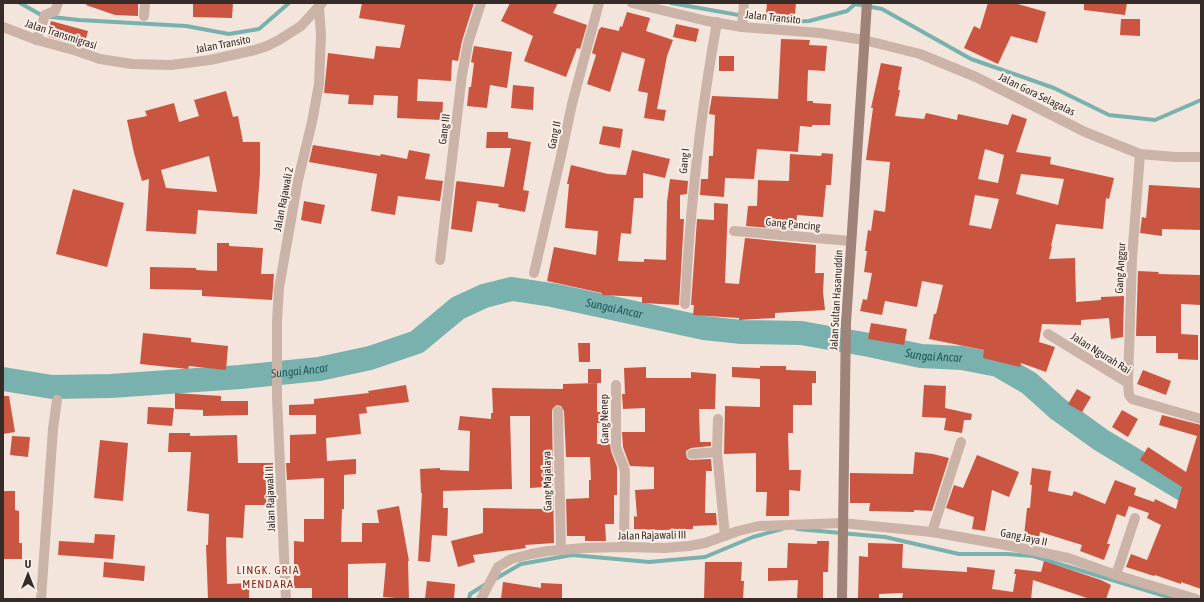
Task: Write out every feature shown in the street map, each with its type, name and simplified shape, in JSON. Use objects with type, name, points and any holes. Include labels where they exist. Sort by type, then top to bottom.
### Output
[{"type":"main road","name":"Jalan Sultan Hasanuddin","points":[[842,599],[846,323],[867,3]]},
{"type":"street","points":[[37,40],[44,17],[55,11],[58,3]]},
{"type":"street","points":[[144,16],[145,3]]},
{"type":"street","name":"Gang III","points":[[440,260],[462,75],[468,43],[481,3]]},
{"type":"street","name":"Gang II","points":[[534,273],[572,104],[600,3]]},
{"type":"street","name":"Jalan Transito","points":[[635,3],[717,22],[864,40]]},
{"type":"street","name":"Jalan Transito","points":[[113,62],[145,65],[171,65],[210,60],[255,50],[290,34],[320,5]]},
{"type":"street","name":"Jalan Rajawali 2","points":[[278,398],[276,357],[279,288],[298,180],[312,122],[319,84],[321,35],[320,5]]},
{"type":"street","points":[[742,25],[744,8]]},
{"type":"street","name":"Gang I","points":[[685,304],[698,142],[717,22]]},
{"type":"street","name":"Jalan Transmigrasi","points":[[3,27],[37,40],[113,62]]},
{"type":"street","name":"Jalan Gora Selagalas","points":[[864,40],[920,54],[976,78],[1085,132],[1140,154],[1175,157],[1201,157]]},
{"type":"street","name":"Gang Anggur","points":[[1128,383],[1132,259],[1140,154]]},
{"type":"street","name":"Gang Pancing","points":[[734,231],[851,241]]},
{"type":"street","name":"Jalan Ngurah Rai","points":[[1048,334],[1128,383],[1129,395],[1132,399],[1201,419]]},
{"type":"street","name":"Gang Nenep","points":[[616,385],[616,446],[625,471],[624,547]]},
{"type":"street","name":"Jalan Rajawali II","points":[[278,398],[286,599]]},
{"type":"street","points":[[41,599],[53,429],[57,400]]},
{"type":"street","name":"Gang Majalaya","points":[[558,411],[561,550]]},
{"type":"street","points":[[718,419],[717,452],[725,536]]},
{"type":"street","points":[[932,532],[961,442]]},
{"type":"street","points":[[692,454],[717,452]]},
{"type":"street","points":[[1116,575],[1135,518]]},
{"type":"street","name":"Jalan Rajawali III","points":[[482,597],[498,567],[511,559],[537,553],[561,550],[624,547],[664,548],[689,546],[706,543],[759,526],[843,526]]},
{"type":"street","name":"Gang Jaya II","points":[[843,526],[932,532],[1052,554],[1068,558],[1174,596],[1196,599]]},
{"type":"building","points":[[87,3],[138,3],[138,16],[115,15],[86,5]]},
{"type":"building","points":[[193,3],[233,3],[232,18],[193,17]]},
{"type":"building","points":[[362,3],[474,3],[462,41],[458,61],[452,60],[451,81],[418,79],[417,101],[443,102],[442,120],[397,118],[398,96],[374,95],[373,105],[348,104],[349,95],[324,93],[328,53],[374,59],[376,46],[400,48],[405,25],[359,18]]},
{"type":"building","points":[[510,3],[558,3],[553,13],[587,25],[580,49],[577,48],[566,77],[524,61],[533,36],[501,21]]},
{"type":"building","points":[[767,3],[796,3],[795,15],[766,14]]},
{"type":"building","points":[[988,3],[1014,3],[1046,12],[1037,43],[1011,36],[998,64],[964,48],[974,26],[980,29]]},
{"type":"building","points":[[1084,3],[1127,3],[1125,15],[1084,10]]},
{"type":"building","points":[[627,12],[650,18],[646,31],[673,40],[667,56],[657,109],[666,110],[664,121],[644,118],[648,93],[638,91],[645,59],[622,52],[610,92],[587,84],[596,55],[592,53],[599,29],[601,27],[619,31],[620,26],[622,27]]},
{"type":"building","points":[[1121,19],[1140,19],[1140,36],[1120,35]]},
{"type":"building","points":[[51,21],[88,31],[84,47],[47,36]]},
{"type":"building","points":[[676,24],[699,29],[696,42],[673,37]]},
{"type":"building","points":[[781,39],[810,40],[809,45],[827,46],[825,71],[808,70],[807,101],[813,101],[813,103],[831,104],[830,125],[812,125],[812,127],[800,126],[798,152],[757,149],[754,179],[725,178],[724,197],[700,195],[701,179],[708,179],[709,156],[713,156],[715,115],[709,114],[712,96],[778,99]]},
{"type":"building","points":[[474,46],[512,52],[507,88],[490,85],[487,108],[467,106],[474,63],[471,62]]},
{"type":"building","points":[[719,56],[734,56],[734,71],[719,71]]},
{"type":"building","points":[[881,63],[902,67],[898,90],[900,90],[895,116],[924,119],[926,113],[957,120],[958,114],[1008,125],[1012,114],[1027,119],[1016,152],[1051,157],[1050,164],[1114,178],[1109,199],[1106,198],[1103,229],[1056,224],[1049,259],[1075,258],[1076,302],[1101,300],[1101,297],[1124,296],[1123,337],[1111,339],[1109,318],[1081,320],[1081,325],[1042,324],[1039,342],[1055,347],[1046,372],[1021,363],[1020,367],[983,358],[984,350],[929,339],[934,314],[936,314],[943,285],[922,281],[917,307],[885,301],[882,315],[860,311],[863,299],[867,300],[872,273],[864,272],[868,230],[871,231],[874,210],[885,212],[890,162],[866,160],[873,108],[871,108]],"holes":[[[985,149],[1004,155],[998,183],[978,179]],[[1021,174],[1064,179],[1058,205],[1016,194]],[[975,195],[999,199],[991,229],[969,225]]]},
{"type":"building","points":[[513,85],[534,87],[533,110],[511,108]]},
{"type":"building","points":[[226,91],[233,117],[238,116],[243,142],[260,142],[260,173],[257,214],[198,210],[196,234],[146,231],[149,179],[142,181],[127,120],[147,116],[145,111],[174,103],[179,122],[199,116],[194,100]],"holes":[[[209,156],[217,192],[166,188],[161,170]]]},
{"type":"building","points":[[603,126],[623,129],[620,148],[599,144]]},
{"type":"building","points":[[487,132],[508,132],[508,138],[531,142],[523,190],[529,191],[525,212],[498,207],[499,204],[477,201],[472,232],[451,229],[457,181],[504,187],[511,148],[486,148]]},
{"type":"building","points":[[313,145],[407,159],[409,150],[430,154],[425,179],[443,181],[440,201],[398,196],[395,215],[371,211],[377,174],[309,162]]},
{"type":"building","points":[[632,150],[670,159],[665,178],[643,173],[643,198],[634,198],[631,234],[621,233],[618,261],[644,262],[644,259],[666,260],[667,202],[670,179],[688,181],[687,194],[680,195],[680,219],[684,219],[679,305],[642,303],[642,297],[602,295],[602,293],[547,281],[554,247],[596,255],[598,231],[565,228],[569,184],[567,184],[571,165],[608,174],[626,175]]},
{"type":"building","points":[[822,153],[833,154],[831,185],[826,185],[823,217],[797,215],[796,230],[746,226],[748,206],[757,206],[758,180],[789,181],[790,154],[821,156]]},
{"type":"building","points":[[1149,185],[1201,188],[1201,230],[1162,229],[1162,236],[1140,233],[1142,217],[1146,218]]},
{"type":"building","points":[[73,189],[124,203],[107,267],[56,254]]},
{"type":"building","points":[[304,201],[325,205],[321,224],[301,220]]},
{"type":"building","points":[[714,203],[728,204],[725,283],[739,284],[745,238],[816,245],[815,273],[824,273],[823,292],[825,310],[775,313],[775,318],[739,320],[739,318],[693,315],[694,305],[691,305],[697,219],[714,220]]},
{"type":"building","points":[[217,243],[229,243],[229,246],[263,248],[261,274],[274,274],[272,300],[202,296],[202,290],[150,289],[150,267],[196,268],[196,270],[217,271]]},
{"type":"building","points":[[1138,271],[1159,272],[1158,274],[1201,275],[1201,305],[1181,304],[1181,334],[1198,335],[1198,360],[1178,359],[1178,353],[1156,353],[1156,336],[1136,336]]},
{"type":"building","points":[[871,323],[907,329],[904,345],[868,339]]},
{"type":"building","points":[[143,333],[191,338],[191,342],[228,346],[226,370],[189,366],[188,369],[140,364]]},
{"type":"building","points":[[578,343],[590,343],[590,362],[579,362]]},
{"type":"building","points":[[760,366],[786,366],[786,370],[816,371],[816,383],[812,383],[812,405],[793,405],[793,433],[788,433],[789,470],[801,470],[800,491],[789,490],[789,516],[766,516],[767,492],[756,492],[756,453],[724,454],[725,406],[760,407],[760,379],[732,377],[732,367],[760,368]]},
{"type":"building","points":[[646,367],[646,378],[691,378],[691,372],[716,374],[715,409],[699,409],[700,442],[711,442],[711,446],[691,448],[686,451],[686,454],[687,458],[690,460],[711,459],[712,471],[706,471],[705,513],[716,513],[717,525],[693,526],[693,529],[634,529],[634,516],[637,517],[635,490],[654,489],[654,467],[630,466],[623,447],[622,432],[645,432],[645,408],[623,409],[622,394],[625,394],[624,368]]},
{"type":"building","points":[[588,369],[601,369],[601,383],[588,383]]},
{"type":"building","points":[[1143,370],[1171,381],[1166,395],[1137,384]]},
{"type":"building","points":[[597,383],[597,412],[607,412],[606,423],[597,423],[597,444],[610,444],[617,467],[617,495],[614,495],[614,524],[605,524],[606,541],[585,541],[585,536],[567,536],[566,499],[589,498],[589,480],[591,480],[590,457],[566,457],[564,411],[561,406],[557,405],[552,411],[554,543],[525,545],[526,548],[473,555],[475,562],[458,567],[451,541],[483,533],[483,508],[546,509],[545,487],[530,488],[530,416],[510,416],[512,489],[443,491],[443,508],[448,508],[447,536],[432,535],[430,562],[418,561],[422,493],[420,469],[440,468],[440,470],[469,471],[470,431],[458,430],[460,416],[491,419],[491,413],[493,413],[492,388],[563,389],[563,384]]},
{"type":"building","points":[[406,385],[409,402],[366,407],[367,413],[359,414],[361,434],[326,438],[327,461],[356,459],[356,474],[344,475],[344,509],[342,509],[341,542],[362,542],[362,523],[379,523],[377,510],[399,506],[409,561],[409,599],[383,597],[386,563],[348,564],[348,599],[312,599],[312,588],[294,588],[294,541],[304,542],[304,519],[324,519],[324,478],[287,480],[286,463],[290,463],[290,435],[316,434],[316,415],[289,415],[289,405],[314,404],[314,399],[369,393],[368,391]]},
{"type":"building","points":[[924,385],[946,386],[945,408],[972,414],[971,420],[964,420],[962,433],[944,430],[946,418],[922,417]]},
{"type":"building","points":[[1077,389],[1091,397],[1082,412],[1068,404]]},
{"type":"building","points":[[175,393],[221,396],[221,401],[248,401],[248,415],[203,416],[203,410],[175,409]]},
{"type":"building","points":[[3,396],[9,396],[15,432],[3,434]]},
{"type":"building","points":[[148,407],[174,408],[172,426],[147,424]]},
{"type":"building","points":[[1122,410],[1138,419],[1128,437],[1112,427]]},
{"type":"building","points":[[1162,415],[1201,425],[1201,589],[1126,567],[1131,554],[1147,560],[1161,525],[1147,518],[1149,513],[1129,506],[1125,517],[1117,514],[1107,544],[1110,544],[1104,560],[1080,551],[1082,545],[1040,532],[1039,538],[1024,536],[1027,508],[1030,508],[1032,468],[1051,471],[1048,491],[1072,496],[1074,491],[1105,504],[1115,480],[1136,488],[1134,495],[1154,502],[1155,499],[1176,509],[1182,487],[1140,460],[1148,447],[1186,472],[1197,436],[1159,425]]},
{"type":"building","points":[[169,433],[190,433],[190,436],[237,435],[238,463],[273,463],[275,505],[245,505],[243,538],[226,537],[227,584],[249,583],[249,599],[208,599],[206,545],[208,545],[209,514],[187,511],[191,452],[168,452]]},
{"type":"building","points":[[12,436],[30,437],[28,457],[10,455]]},
{"type":"building","points":[[100,440],[128,443],[123,501],[94,498]]},
{"type":"building","points":[[915,452],[949,458],[932,511],[869,511],[870,503],[850,503],[850,473],[913,474]]},
{"type":"building","points":[[977,455],[1019,472],[1009,497],[992,490],[985,531],[972,529],[974,517],[946,508],[954,485],[963,488]]},
{"type":"building","points":[[3,491],[15,491],[15,510],[19,511],[19,543],[22,543],[22,559],[3,559]]},
{"type":"building","points":[[95,534],[115,535],[113,559],[58,555],[59,541],[94,543]]},
{"type":"building","points":[[817,541],[829,541],[828,572],[823,572],[823,599],[797,599],[798,580],[768,581],[768,568],[787,568],[788,543],[817,544]]},
{"type":"building","points":[[868,543],[903,544],[902,568],[967,572],[967,567],[995,570],[992,589],[1013,592],[1016,574],[1014,574],[1015,569],[1041,572],[1044,561],[1101,580],[1111,585],[1106,599],[1090,599],[1033,580],[1031,599],[902,599],[903,593],[879,594],[879,599],[858,599],[859,556],[868,557]]},
{"type":"building","points":[[104,562],[145,566],[144,581],[103,577]]},
{"type":"building","points":[[705,562],[742,562],[741,581],[744,581],[743,599],[704,599]]},
{"type":"building","points":[[427,581],[455,584],[454,599],[425,599]]},
{"type":"building","points":[[503,582],[541,588],[541,583],[562,584],[562,599],[501,599]]},
{"type":"waterway","points":[[20,3],[43,16],[79,20],[186,26],[229,34],[259,29],[289,3]]},
{"type":"waterway","points":[[671,3],[778,22],[809,21],[847,11],[855,4],[882,9],[971,59],[1054,88],[1109,115],[1155,120],[1201,100]]},
{"type":"waterway","name":"Sungai Ancar","points":[[3,379],[52,387],[111,386],[240,377],[319,369],[370,358],[417,342],[458,308],[484,296],[512,289],[552,295],[704,328],[742,332],[801,333],[921,356],[962,358],[998,365],[1029,383],[1058,409],[1101,440],[1201,500]]},
{"type":"waterway","points":[[495,579],[521,564],[572,555],[649,562],[705,557],[753,537],[782,529]]},
{"type":"waterway","points":[[797,529],[885,537],[959,554],[1007,554],[1033,556],[1175,599]]},
{"type":"waterway","points":[[469,599],[470,594],[486,584]]},
{"type":"district","name":"LINGK. GRIA MENDARA","points":[[268,577]]}]
